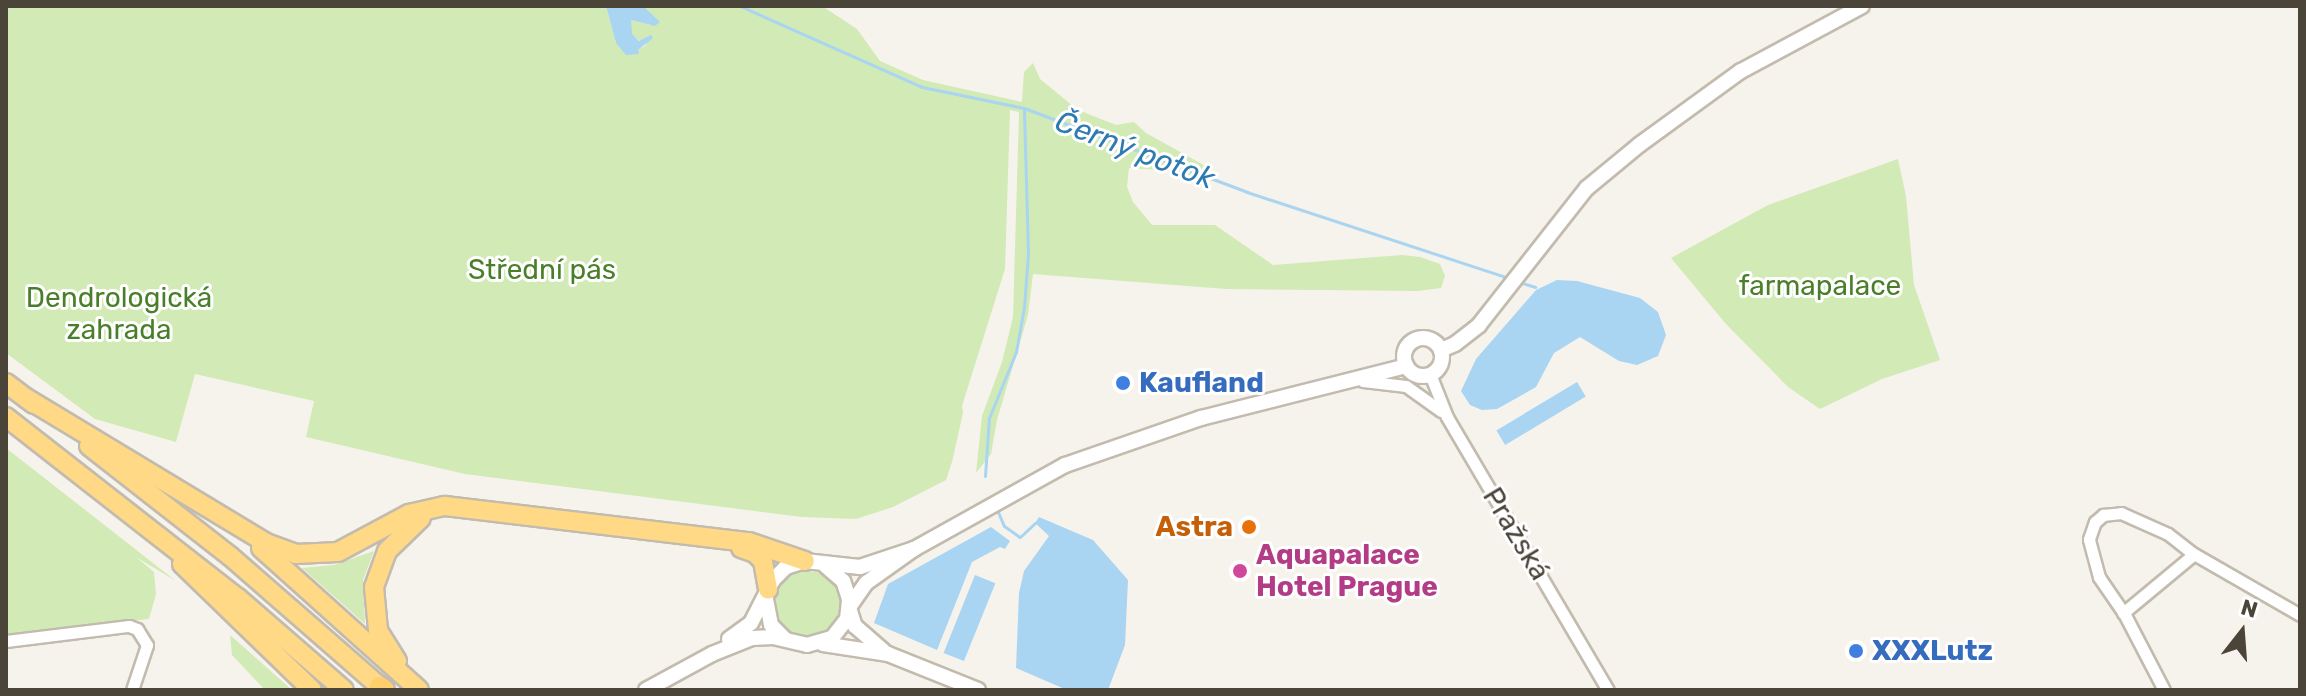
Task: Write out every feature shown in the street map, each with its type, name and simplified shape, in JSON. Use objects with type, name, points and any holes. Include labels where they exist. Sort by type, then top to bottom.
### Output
[{"type":"highway","points":[[6,383],[230,556],[382,688]]},
{"type":"highway","points":[[26,398],[274,547],[305,555],[330,554],[351,547],[421,509],[462,507],[687,537],[758,543],[805,561]]},
{"type":"highway","points":[[6,417],[154,530],[344,690]]},
{"type":"highway","points":[[182,490],[281,565],[420,690]]},
{"type":"highway","points":[[420,690],[393,656],[378,630],[373,606],[375,578],[387,551],[409,526],[426,515],[462,507]]},
{"type":"highway","points":[[154,530],[197,582],[312,690]]},
{"type":"highway","points":[[687,537],[755,553],[765,566],[767,592]]},
{"type":"street","points":[[1441,350],[1471,332],[1587,188],[1639,145],[1741,71],[1862,6]]},
{"type":"street","points":[[1430,339],[1441,350],[1441,362],[1430,374],[1420,375],[1407,366],[1405,353],[1415,340],[1430,339]]},
{"type":"street","points":[[814,645],[837,634],[866,583],[914,549],[1039,477],[1102,450],[1201,418],[1357,382],[1407,366]]},
{"type":"street","name":"Pražská","points":[[1430,374],[1447,417],[1608,690]]},
{"type":"street","points":[[1357,382],[1382,380],[1406,386],[1428,398],[1447,417]]},
{"type":"street","points":[[2164,690],[2123,613],[2099,577],[2089,539],[2095,522],[2103,515],[2121,513],[2168,534],[2194,554],[2300,615]]},
{"type":"street","points":[[712,654],[751,623],[781,570],[805,561],[826,566],[860,567],[914,549]]},
{"type":"street","points":[[2123,613],[2194,554]]},
{"type":"street","points":[[826,566],[843,581],[855,626],[888,654]]},
{"type":"street","points":[[767,592],[771,625],[790,642]]},
{"type":"street","points":[[6,641],[129,626],[141,633],[147,645],[132,690]]},
{"type":"street","points":[[646,690],[712,654],[761,636],[814,645],[842,645],[888,654],[978,690]]},
{"type":"green space","points":[[6,6],[606,6],[616,43],[638,50],[646,45],[632,35],[629,26],[631,20],[651,25],[643,6],[822,6],[857,29],[880,61],[923,80],[1022,102],[1024,72],[1033,63],[1040,79],[1078,110],[1116,125],[1134,122],[1146,133],[1209,168],[1200,180],[1160,170],[1129,168],[1127,187],[1133,202],[1152,225],[1215,225],[1273,265],[1402,255],[1440,264],[1445,276],[1441,288],[1418,291],[1226,289],[1033,274],[1028,315],[997,420],[991,454],[976,473],[982,416],[1002,362],[1013,317],[1019,112],[1010,110],[1005,269],[962,406],[952,462],[946,480],[893,507],[856,519],[802,517],[465,474],[306,437],[314,401],[195,374],[176,442],[95,419],[6,353]]},
{"type":"green space","name":"farmapalace","points":[[1898,159],[1906,196],[1914,285],[1940,360],[1882,379],[1820,409],[1788,387],[1726,324],[1671,258],[1768,205]]},
{"type":"green space","points":[[6,448],[176,581],[136,557],[154,572],[156,594],[149,619],[6,634]]},
{"type":"green space","points":[[374,551],[363,580],[365,624],[302,568],[334,565]]},
{"type":"green space","points":[[814,571],[832,580],[839,591],[839,617],[832,628],[821,635],[802,637],[784,628],[777,617],[775,598],[784,580],[795,573]]},
{"type":"green space","points":[[230,635],[292,690],[265,690],[232,655]]},
{"type":"water","points":[[606,6],[643,6],[660,22],[655,26],[631,20],[632,34],[639,41],[651,35],[653,38],[638,50],[639,54],[626,55],[616,43]]},
{"type":"water","points":[[1557,280],[1577,281],[1640,298],[1658,312],[1666,335],[1658,356],[1637,365],[1619,361],[1580,337],[1554,353],[1536,387],[1497,409],[1482,410],[1470,405],[1461,391],[1476,359],[1536,290]]},
{"type":"water","points":[[1577,382],[1586,397],[1505,445],[1496,430]]},
{"type":"water","points":[[1039,517],[1093,540],[1128,580],[1125,645],[1108,690],[1067,690],[1016,668],[1019,593],[1024,571],[1049,536],[1035,523]]},
{"type":"water","points":[[991,527],[1010,541],[1005,549],[1000,547],[972,562],[937,650],[874,623],[888,584]]},
{"type":"water","points":[[975,575],[995,583],[964,661],[944,653]]},
{"type":"waterway","name":"Černý potok","points":[[740,6],[922,87],[1024,108],[1247,192],[1508,278]]},
{"type":"waterway","points":[[985,476],[989,418],[1016,352],[1024,307],[1028,254],[1024,108]]},
{"type":"waterway","name":"Černý potok","points":[[1519,282],[1535,287]]},
{"type":"waterway","points":[[998,512],[1004,526],[1020,537],[1035,523]]},
{"type":"place","name":"Kaufland","points":[[1123,383]]},
{"type":"place","name":"Astra","points":[[1249,527]]},
{"type":"place","name":"Aquapalace Hotel Prague","points":[[1240,571]]},
{"type":"place","name":"XXXLutz","points":[[1856,651]]},
{"type":"park label","name":"Střední pás","points":[[542,270]]},
{"type":"park label","name":"Dendrologická zahrada","points":[[119,314]]}]
